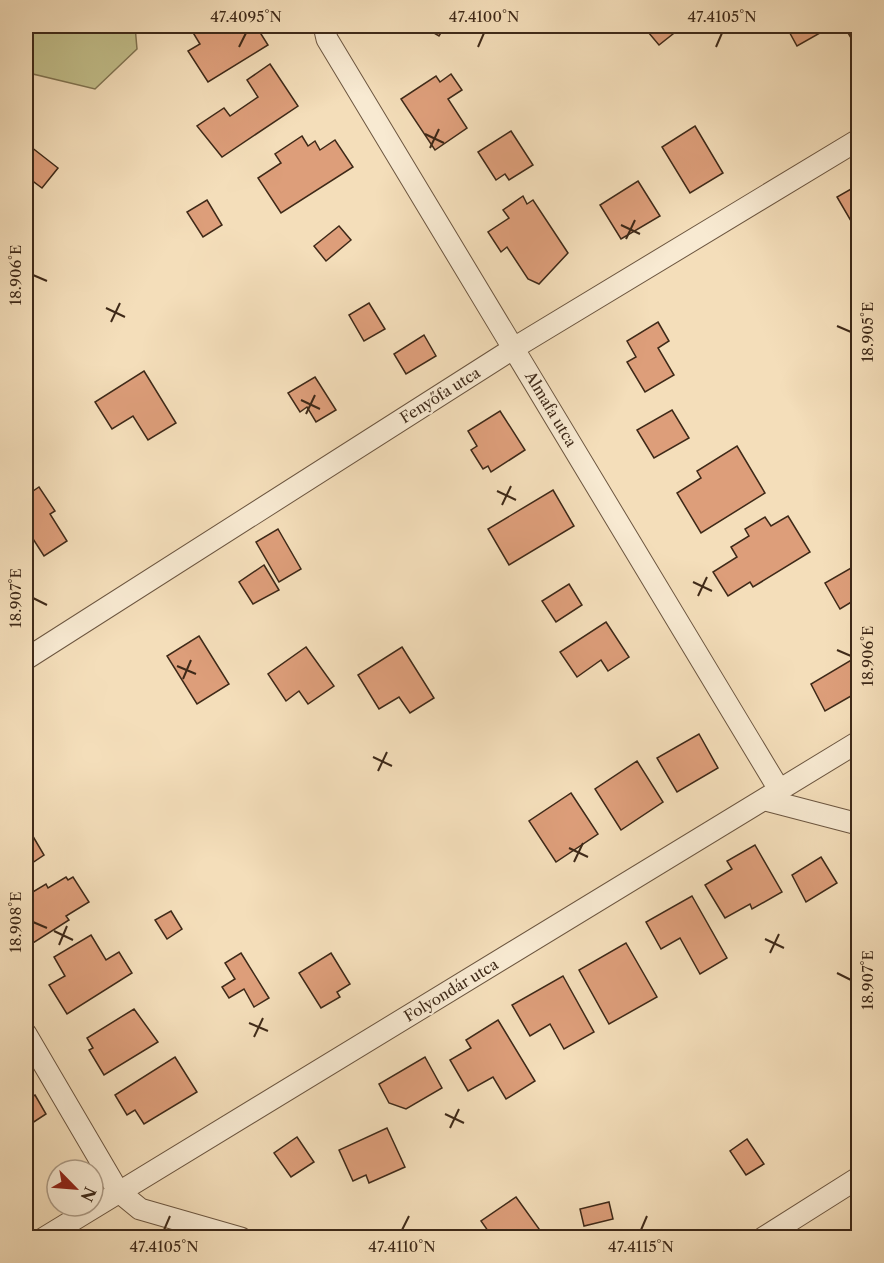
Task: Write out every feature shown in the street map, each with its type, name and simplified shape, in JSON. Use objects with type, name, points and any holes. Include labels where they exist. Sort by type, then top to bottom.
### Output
[{"type":"street","name":"Almafa utca","points":[[324,26],[327,39],[514,348],[773,795]]},
{"type":"street","name":"Fenyőfa utca","points":[[26,659],[514,348],[858,140]]},
{"type":"street","name":"Folyondár utca","points":[[44,1238],[858,742]]},
{"type":"street","points":[[773,795],[858,824]]},
{"type":"street","points":[[26,1034],[118,1191],[140,1209],[241,1238]]},
{"type":"street","points":[[763,1238],[858,1179]]},
{"type":"shaded area","points":[[26,26],[135,26],[137,49],[95,89],[33,74],[26,63]]},
{"type":"building","points":[[189,26],[226,26],[228,29],[233,26],[256,26],[268,45],[208,82],[188,51],[200,44]]},
{"type":"building","points":[[422,26],[445,26],[439,36]]},
{"type":"building","points":[[643,26],[683,26],[659,45]]},
{"type":"building","points":[[786,26],[816,26],[820,33],[797,46]]},
{"type":"building","points":[[844,26],[858,26],[858,50]]},
{"type":"building","points":[[270,64],[298,106],[222,157],[197,126],[224,108],[230,116],[258,97],[247,80]]},
{"type":"building","points":[[451,74],[462,90],[448,99],[467,128],[435,150],[401,99],[436,76],[440,82]]},
{"type":"building","points":[[695,126],[723,173],[690,193],[662,147]]},
{"type":"building","points":[[511,131],[533,165],[509,180],[505,174],[496,180],[478,152]]},
{"type":"building","points":[[302,136],[308,146],[315,141],[320,150],[335,140],[353,167],[281,213],[258,178],[281,163],[275,154]]},
{"type":"building","points":[[26,143],[58,168],[42,188],[26,176]]},
{"type":"building","points":[[638,181],[660,216],[621,239],[600,205]]},
{"type":"building","points":[[858,185],[858,233],[837,197]]},
{"type":"building","points":[[523,196],[527,204],[533,200],[568,253],[539,284],[528,279],[507,247],[501,252],[488,232],[509,218],[503,210]]},
{"type":"building","points":[[207,200],[222,225],[203,237],[187,212]]},
{"type":"building","points":[[339,226],[351,240],[326,261],[314,246]]},
{"type":"building","points":[[369,303],[385,329],[364,341],[349,315]]},
{"type":"building","points":[[658,322],[669,341],[658,348],[674,375],[645,392],[627,362],[636,357],[627,341]]},
{"type":"building","points":[[424,335],[436,356],[406,374],[394,354]]},
{"type":"building","points":[[144,371],[176,423],[148,440],[133,416],[112,429],[95,402]]},
{"type":"building","points":[[315,377],[336,410],[316,422],[307,407],[300,412],[288,393]]},
{"type":"building","points":[[672,410],[689,438],[654,458],[637,430]]},
{"type":"building","points":[[500,411],[525,450],[491,472],[488,466],[483,469],[471,450],[477,446],[468,431]]},
{"type":"building","points":[[737,446],[765,493],[701,533],[677,493],[701,478],[697,471]]},
{"type":"building","points":[[26,479],[33,491],[39,487],[55,511],[50,514],[67,541],[44,556],[26,528]]},
{"type":"building","points":[[553,490],[574,526],[509,565],[488,529]]},
{"type":"building","points":[[788,516],[810,552],[753,587],[750,582],[728,596],[713,572],[737,557],[731,547],[749,536],[745,529],[765,517],[771,526]]},
{"type":"building","points":[[278,529],[301,569],[279,582],[256,542]]},
{"type":"building","points":[[858,564],[858,598],[840,609],[825,583]]},
{"type":"building","points":[[264,565],[279,590],[253,604],[239,582]]},
{"type":"building","points":[[569,584],[582,605],[556,622],[542,601]]},
{"type":"building","points":[[606,622],[629,657],[608,671],[601,660],[577,677],[560,652]]},
{"type":"building","points":[[199,636],[229,684],[197,704],[167,656]]},
{"type":"building","points":[[306,647],[334,686],[308,704],[299,691],[286,701],[268,674]]},
{"type":"building","points":[[402,647],[434,698],[410,713],[399,697],[379,709],[358,675]]},
{"type":"building","points":[[858,656],[858,692],[825,711],[811,684]]},
{"type":"building","points":[[699,734],[718,768],[677,792],[657,758]]},
{"type":"building","points":[[637,761],[663,802],[621,830],[595,789]]},
{"type":"building","points":[[571,793],[598,834],[556,862],[529,821]]},
{"type":"building","points":[[31,833],[44,855],[26,867],[26,837]]},
{"type":"building","points":[[755,845],[782,892],[752,909],[750,904],[725,918],[705,885],[732,869],[727,861]]},
{"type":"building","points":[[821,857],[837,883],[806,902],[792,875]]},
{"type":"building","points":[[66,877],[68,880],[73,877],[89,902],[66,916],[69,920],[33,943],[30,938],[26,941],[26,896],[46,884],[48,888]]},
{"type":"building","points":[[692,896],[727,958],[700,974],[680,938],[661,949],[646,922]]},
{"type":"building","points":[[171,911],[182,929],[167,939],[155,920]]},
{"type":"building","points":[[91,935],[106,960],[119,952],[132,973],[67,1014],[49,985],[65,976],[54,957]]},
{"type":"building","points":[[626,943],[657,997],[609,1024],[579,970]]},
{"type":"building","points":[[241,953],[269,998],[254,1007],[244,989],[229,998],[222,987],[235,979],[225,963]]},
{"type":"building","points":[[331,953],[350,984],[337,992],[340,997],[321,1008],[299,973]]},
{"type":"building","points":[[563,976],[594,1032],[564,1049],[550,1024],[530,1036],[512,1005]]},
{"type":"building","points":[[134,1009],[158,1042],[104,1075],[89,1050],[93,1048],[87,1038]]},
{"type":"building","points":[[498,1020],[535,1081],[506,1099],[493,1077],[468,1091],[450,1060],[471,1048],[466,1040]]},
{"type":"building","points":[[175,1057],[197,1092],[144,1124],[135,1110],[127,1115],[115,1095]]},
{"type":"building","points":[[425,1057],[442,1088],[406,1109],[389,1103],[379,1084]]},
{"type":"building","points":[[35,1095],[46,1114],[26,1127],[26,1100]]},
{"type":"building","points":[[387,1128],[405,1167],[369,1183],[366,1175],[353,1181],[339,1150]]},
{"type":"building","points":[[297,1137],[314,1162],[291,1177],[274,1153]]},
{"type":"building","points":[[747,1139],[764,1164],[746,1175],[730,1151]]},
{"type":"building","points":[[516,1197],[542,1233],[536,1238],[501,1238],[498,1234],[493,1238],[481,1221]]},
{"type":"building","points":[[609,1202],[613,1219],[584,1226],[580,1209]]}]
